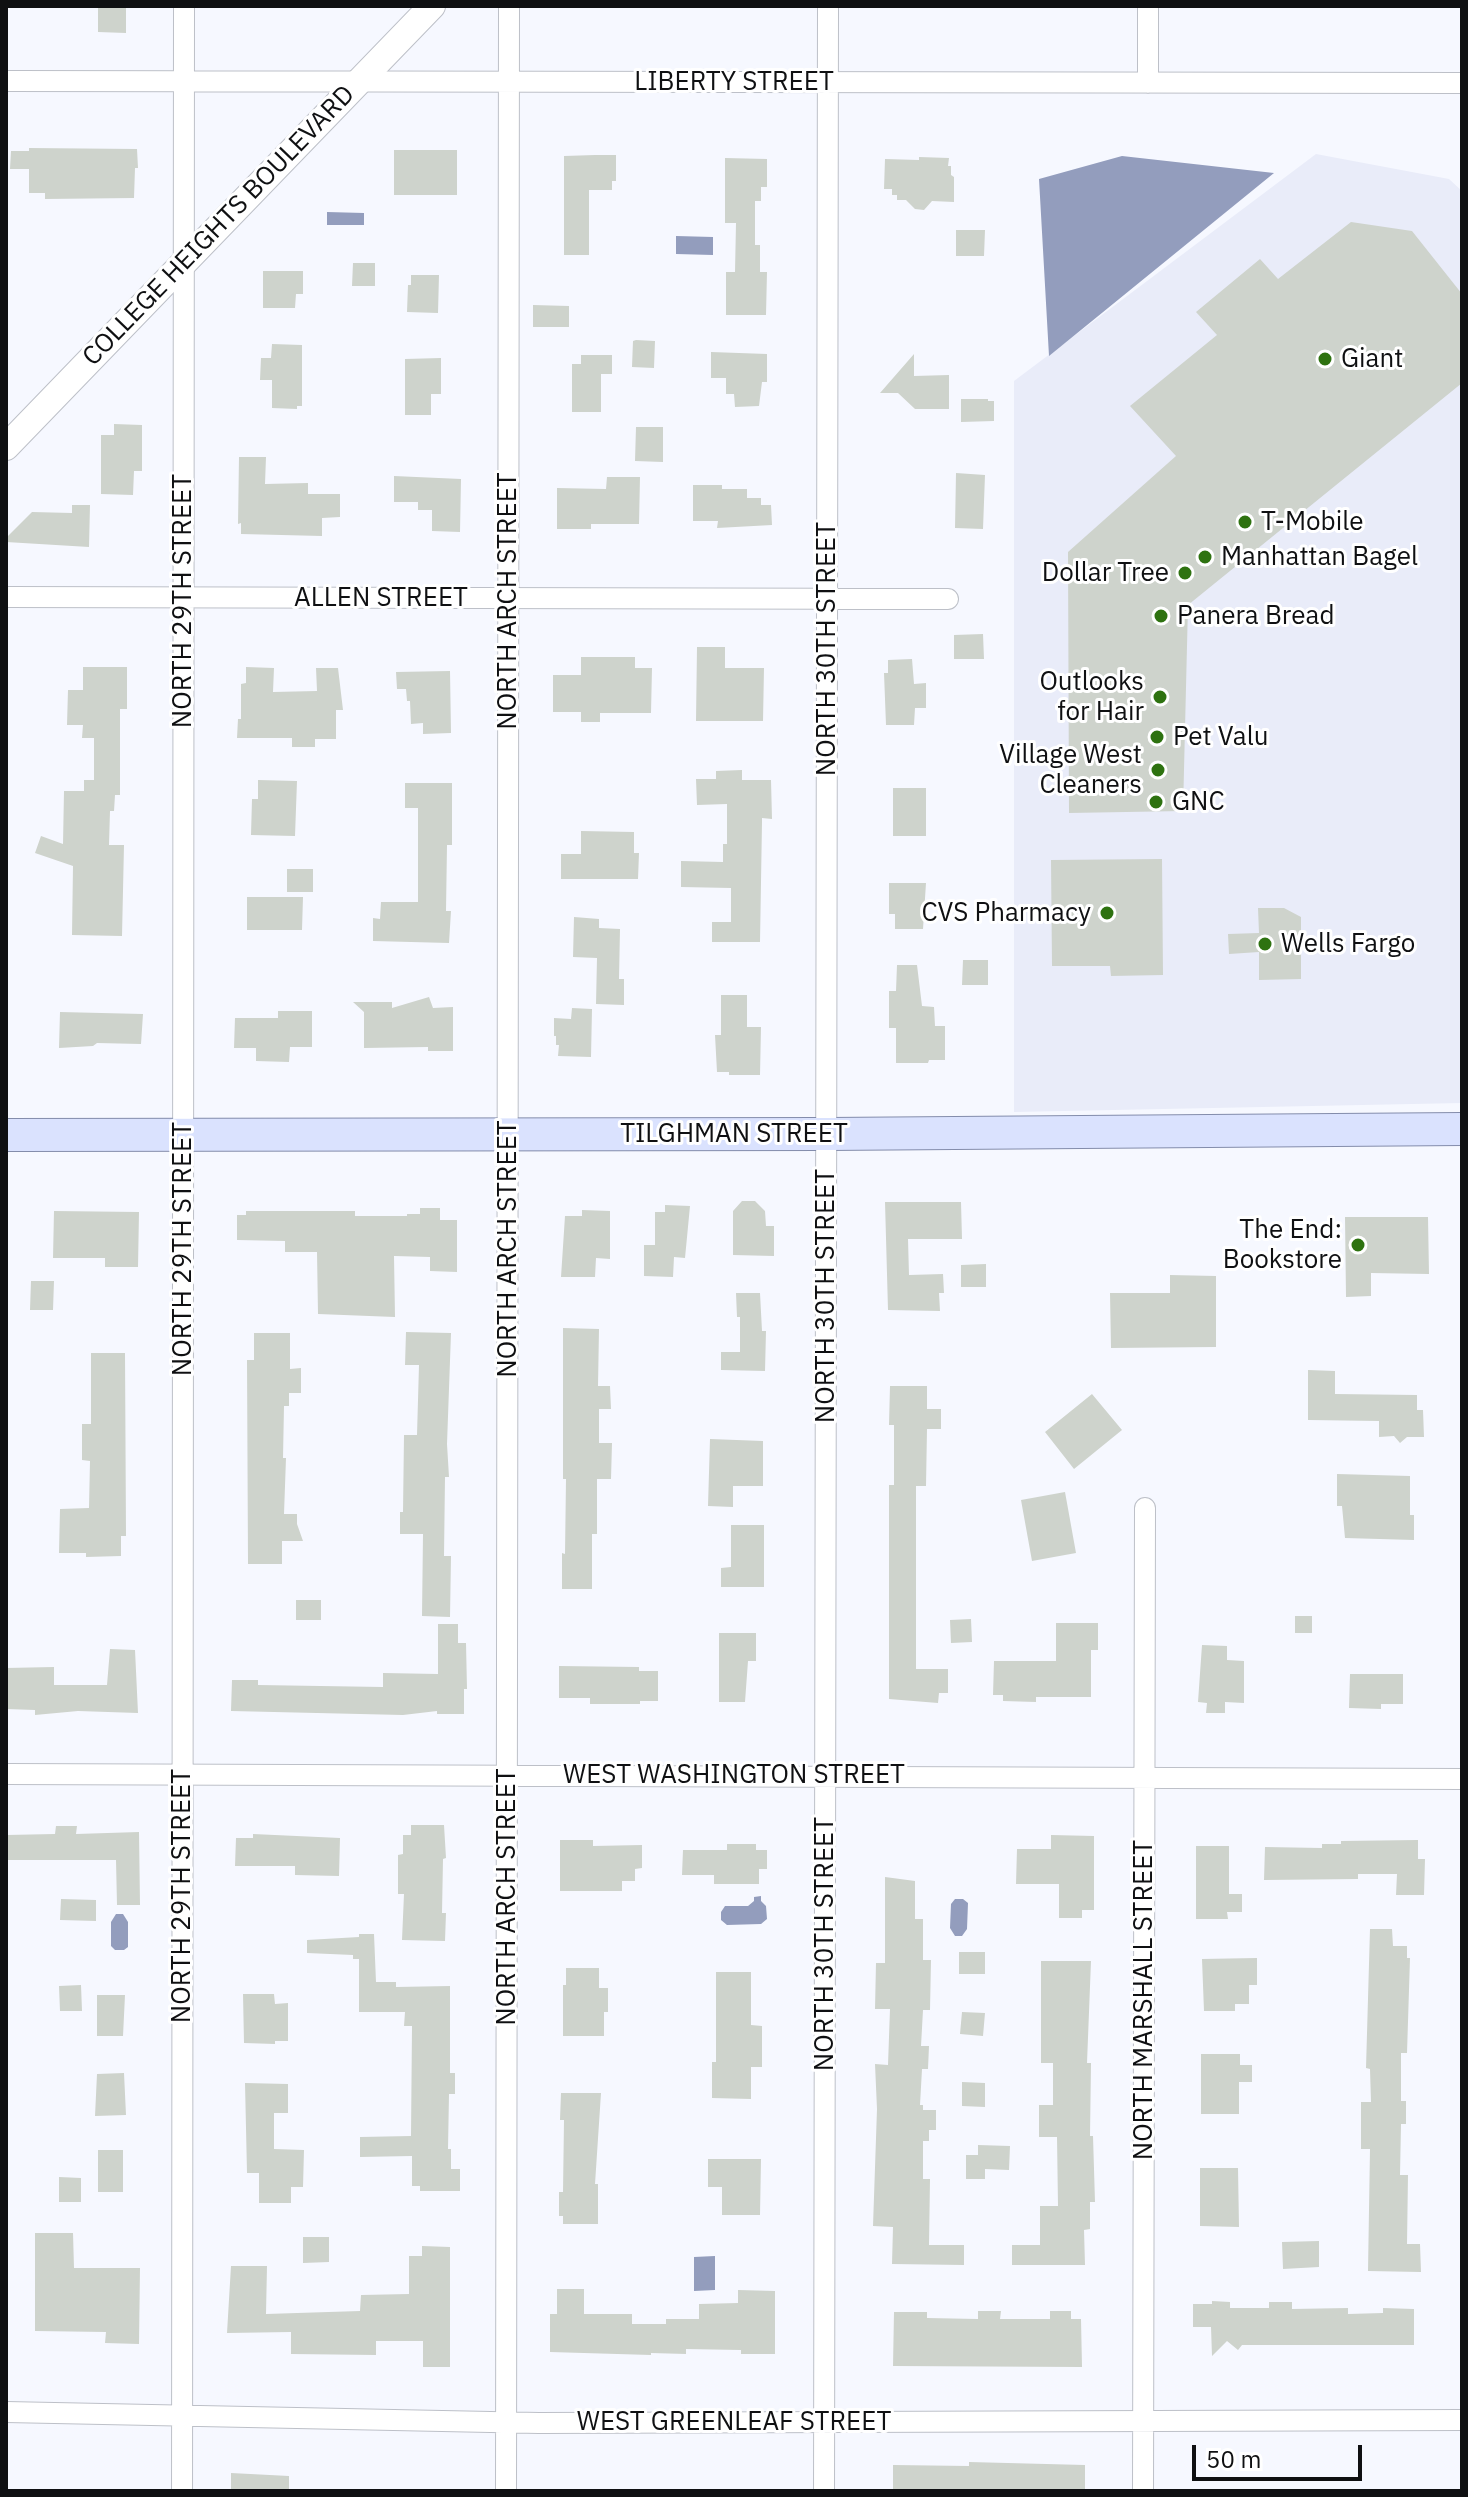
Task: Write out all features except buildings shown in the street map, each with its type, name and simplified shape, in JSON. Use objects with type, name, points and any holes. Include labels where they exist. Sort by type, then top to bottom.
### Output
[{"type":"main road","name":"TILGHMAN STREET","points":[[6,1135],[1462,1129]]},
{"type":"street","name":"NORTH 29TH STREET","points":[[182,2491],[184,6]]},
{"type":"street","name":"COLLEGE HEIGHTS BOULEVARD","points":[[6,447],[432,6]]},
{"type":"street","name":"NORTH ARCH STREET","points":[[506,2491],[509,6]]},
{"type":"street","name":"NORTH 30TH STREET","points":[[824,2491],[828,6]]},
{"type":"street","points":[[1148,6],[1148,83]]},
{"type":"street","name":"LIBERTY STREET","points":[[6,81],[1462,83]]},
{"type":"street","name":"ALLEN STREET","points":[[6,597],[948,599]]},
{"type":"street","name":"NORTH MARSHALL STREET","points":[[1143,2491],[1145,1508]]},
{"type":"street","name":"WEST WASHINGTON STREET","points":[[6,1774],[1462,1779]]},
{"type":"street","name":"WEST GREENLEAF STREET","points":[[6,2412],[506,2422],[1462,2420]]},
{"type":"shaded area","points":[[1316,154],[1449,179],[1462,191],[1462,1103],[1014,1112],[1014,381]]},
{"type":"water","points":[[1122,156],[1274,173],[1049,356],[1039,179]]},
{"type":"water","points":[[327,212],[364,213],[364,225],[327,225]]},
{"type":"water","points":[[676,236],[713,237],[713,255],[676,254]]},
{"type":"water","points":[[761,1896],[767,1919],[761,1924],[727,1925],[721,1920],[725,1906],[748,1906],[754,1897]]},
{"type":"water","points":[[955,1899],[968,1903],[967,1929],[962,1936],[955,1936],[950,1928],[951,1904]]},
{"type":"water","points":[[116,1914],[123,1914],[128,1922],[128,1947],[124,1950],[115,1950],[111,1946],[111,1922]]},
{"type":"water","points":[[715,2256],[715,2290],[694,2291],[694,2257]]},
{"type":"place","name":"Giant","points":[[1325,359]]},
{"type":"place","name":"T-Mobile","points":[[1245,522]]},
{"type":"place","name":"Manhattan Bagel","points":[[1205,557]]},
{"type":"place","name":"Dollar Tree","points":[[1185,573]]},
{"type":"place","name":"Panera Bread","points":[[1161,616]]},
{"type":"place","name":"Outlooks for Hair","points":[[1160,697]]},
{"type":"place","name":"Pet Valu","points":[[1157,737]]},
{"type":"place","name":"Village West Cleaners","points":[[1158,770]]},
{"type":"place","name":"GNC","points":[[1156,802]]},
{"type":"place","name":"CVS Pharmacy","points":[[1107,913]]},
{"type":"place","name":"Wells Fargo","points":[[1265,944]]},
{"type":"place","name":"The End: Bookstore","points":[[1358,1245]]}]
